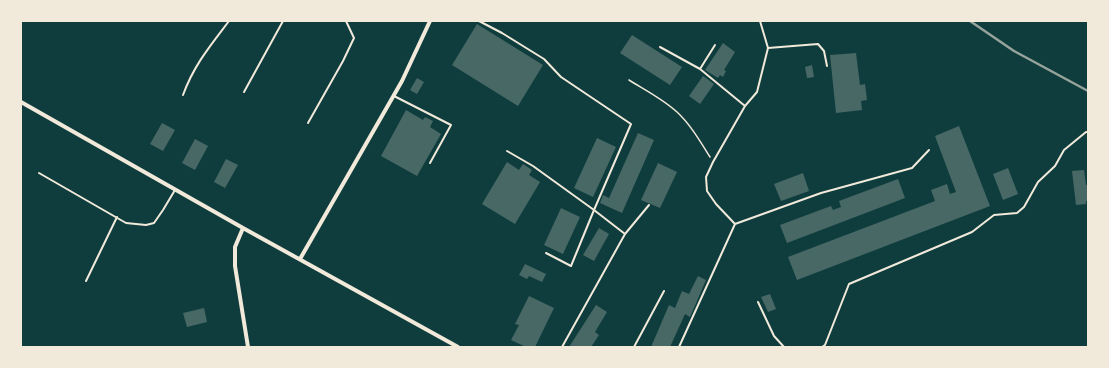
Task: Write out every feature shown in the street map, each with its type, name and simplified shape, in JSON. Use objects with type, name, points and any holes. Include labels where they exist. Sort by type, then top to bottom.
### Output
[{"type":"street","points":[[300,259],[393,96],[430,21]]},
{"type":"street","points":[[21,102],[243,228],[458,347]]},
{"type":"street","points":[[243,228],[235,247],[235,266],[248,347]]},
{"type":"lane","points":[[183,95],[199,61],[229,21]]},
{"type":"lane","points":[[244,92],[283,21]]},
{"type":"lane","points":[[308,123],[343,61],[354,38],[346,21]]},
{"type":"lane","points":[[479,21],[502,33],[544,59],[561,77],[631,124],[571,266],[546,253]]},
{"type":"lane","points":[[735,224],[716,204],[707,191],[706,177],[745,106],[757,92],[768,48],[760,21]]},
{"type":"lane","points":[[768,48],[818,44],[824,51],[827,66]]},
{"type":"lane","points":[[700,69],[715,45]]},
{"type":"lane","points":[[660,47],[700,69],[745,106]]},
{"type":"lane","points":[[393,96],[451,125],[430,163]]},
{"type":"lane","points":[[822,347],[849,284],[972,232],[994,215],[1017,213],[1024,208],[1038,182],[1055,166],[1064,150],[1088,132]]},
{"type":"lane","points":[[679,347],[735,224],[821,192],[912,168],[929,150]]},
{"type":"lane","points":[[506,151],[533,166],[625,234]]},
{"type":"lane","points":[[39,173],[117,218],[126,222],[146,225],[154,223],[175,189]]},
{"type":"lane","points":[[562,347],[625,234],[649,205]]},
{"type":"lane","points":[[86,281],[117,218]]},
{"type":"lane","points":[[634,347],[664,292]]},
{"type":"lane","points":[[758,302],[774,336],[784,347]]},
{"type":"path","points":[[629,80],[677,112],[698,137],[713,162]]},
{"type":"building","points":[[477,24],[543,65],[518,106],[452,65]]},
{"type":"building","points":[[632,35],[682,67],[670,85],[620,53]]},
{"type":"building","points":[[723,43],[735,52],[724,70],[726,71],[723,77],[720,75],[718,78],[705,70]]},
{"type":"building","points":[[856,53],[860,85],[865,84],[867,100],[861,101],[862,110],[836,113],[830,55]]},
{"type":"building","points":[[812,65],[814,77],[807,78],[805,67]]},
{"type":"building","points":[[703,76],[714,84],[700,104],[689,96]]},
{"type":"building","points":[[417,78],[424,82],[417,94],[410,90]]},
{"type":"building","points":[[406,110],[423,120],[425,117],[433,121],[430,127],[441,134],[417,176],[381,156]]},
{"type":"building","points":[[162,123],[175,130],[163,151],[150,144]]},
{"type":"building","points":[[959,126],[990,206],[797,280],[788,257],[935,201],[931,190],[947,184],[950,194],[956,192],[935,136]]},
{"type":"building","points":[[638,133],[654,140],[622,213],[600,203],[603,195],[609,198]]},
{"type":"building","points":[[597,138],[616,147],[593,197],[574,188]]},
{"type":"building","points":[[195,139],[208,146],[195,170],[182,163]]},
{"type":"building","points":[[226,159],[238,165],[225,188],[214,182]]},
{"type":"building","points":[[507,162],[519,170],[523,164],[532,170],[529,175],[540,182],[515,224],[482,204]]},
{"type":"building","points":[[658,163],[677,172],[660,208],[641,200]]},
{"type":"building","points":[[1008,168],[1018,194],[1003,200],[993,174]]},
{"type":"building","points":[[1084,170],[1086,185],[1088,185],[1088,201],[1086,201],[1086,204],[1076,205],[1072,171]]},
{"type":"building","points":[[803,173],[809,191],[781,201],[774,184]]},
{"type":"building","points":[[898,179],[905,198],[787,243],[780,225],[831,206],[833,210],[841,207],[839,201]]},
{"type":"building","points":[[561,208],[580,217],[563,254],[544,245]]},
{"type":"building","points":[[599,228],[609,234],[594,261],[583,255]]},
{"type":"building","points":[[525,264],[546,274],[542,282],[529,276],[527,279],[519,275]]},
{"type":"building","points":[[698,276],[706,280],[690,317],[685,314],[670,347],[651,347],[669,305],[675,308],[682,291],[689,294]]},
{"type":"building","points":[[770,294],[776,309],[768,312],[761,297]]},
{"type":"building","points":[[529,296],[554,308],[535,347],[526,347],[511,340],[519,325],[515,324]]},
{"type":"building","points":[[596,305],[607,312],[595,332],[599,335],[591,347],[569,347]]},
{"type":"building","points":[[204,308],[207,322],[187,327],[183,313]]},
{"type":"railway","points":[[970,21],[1014,51],[1088,91]]}]
